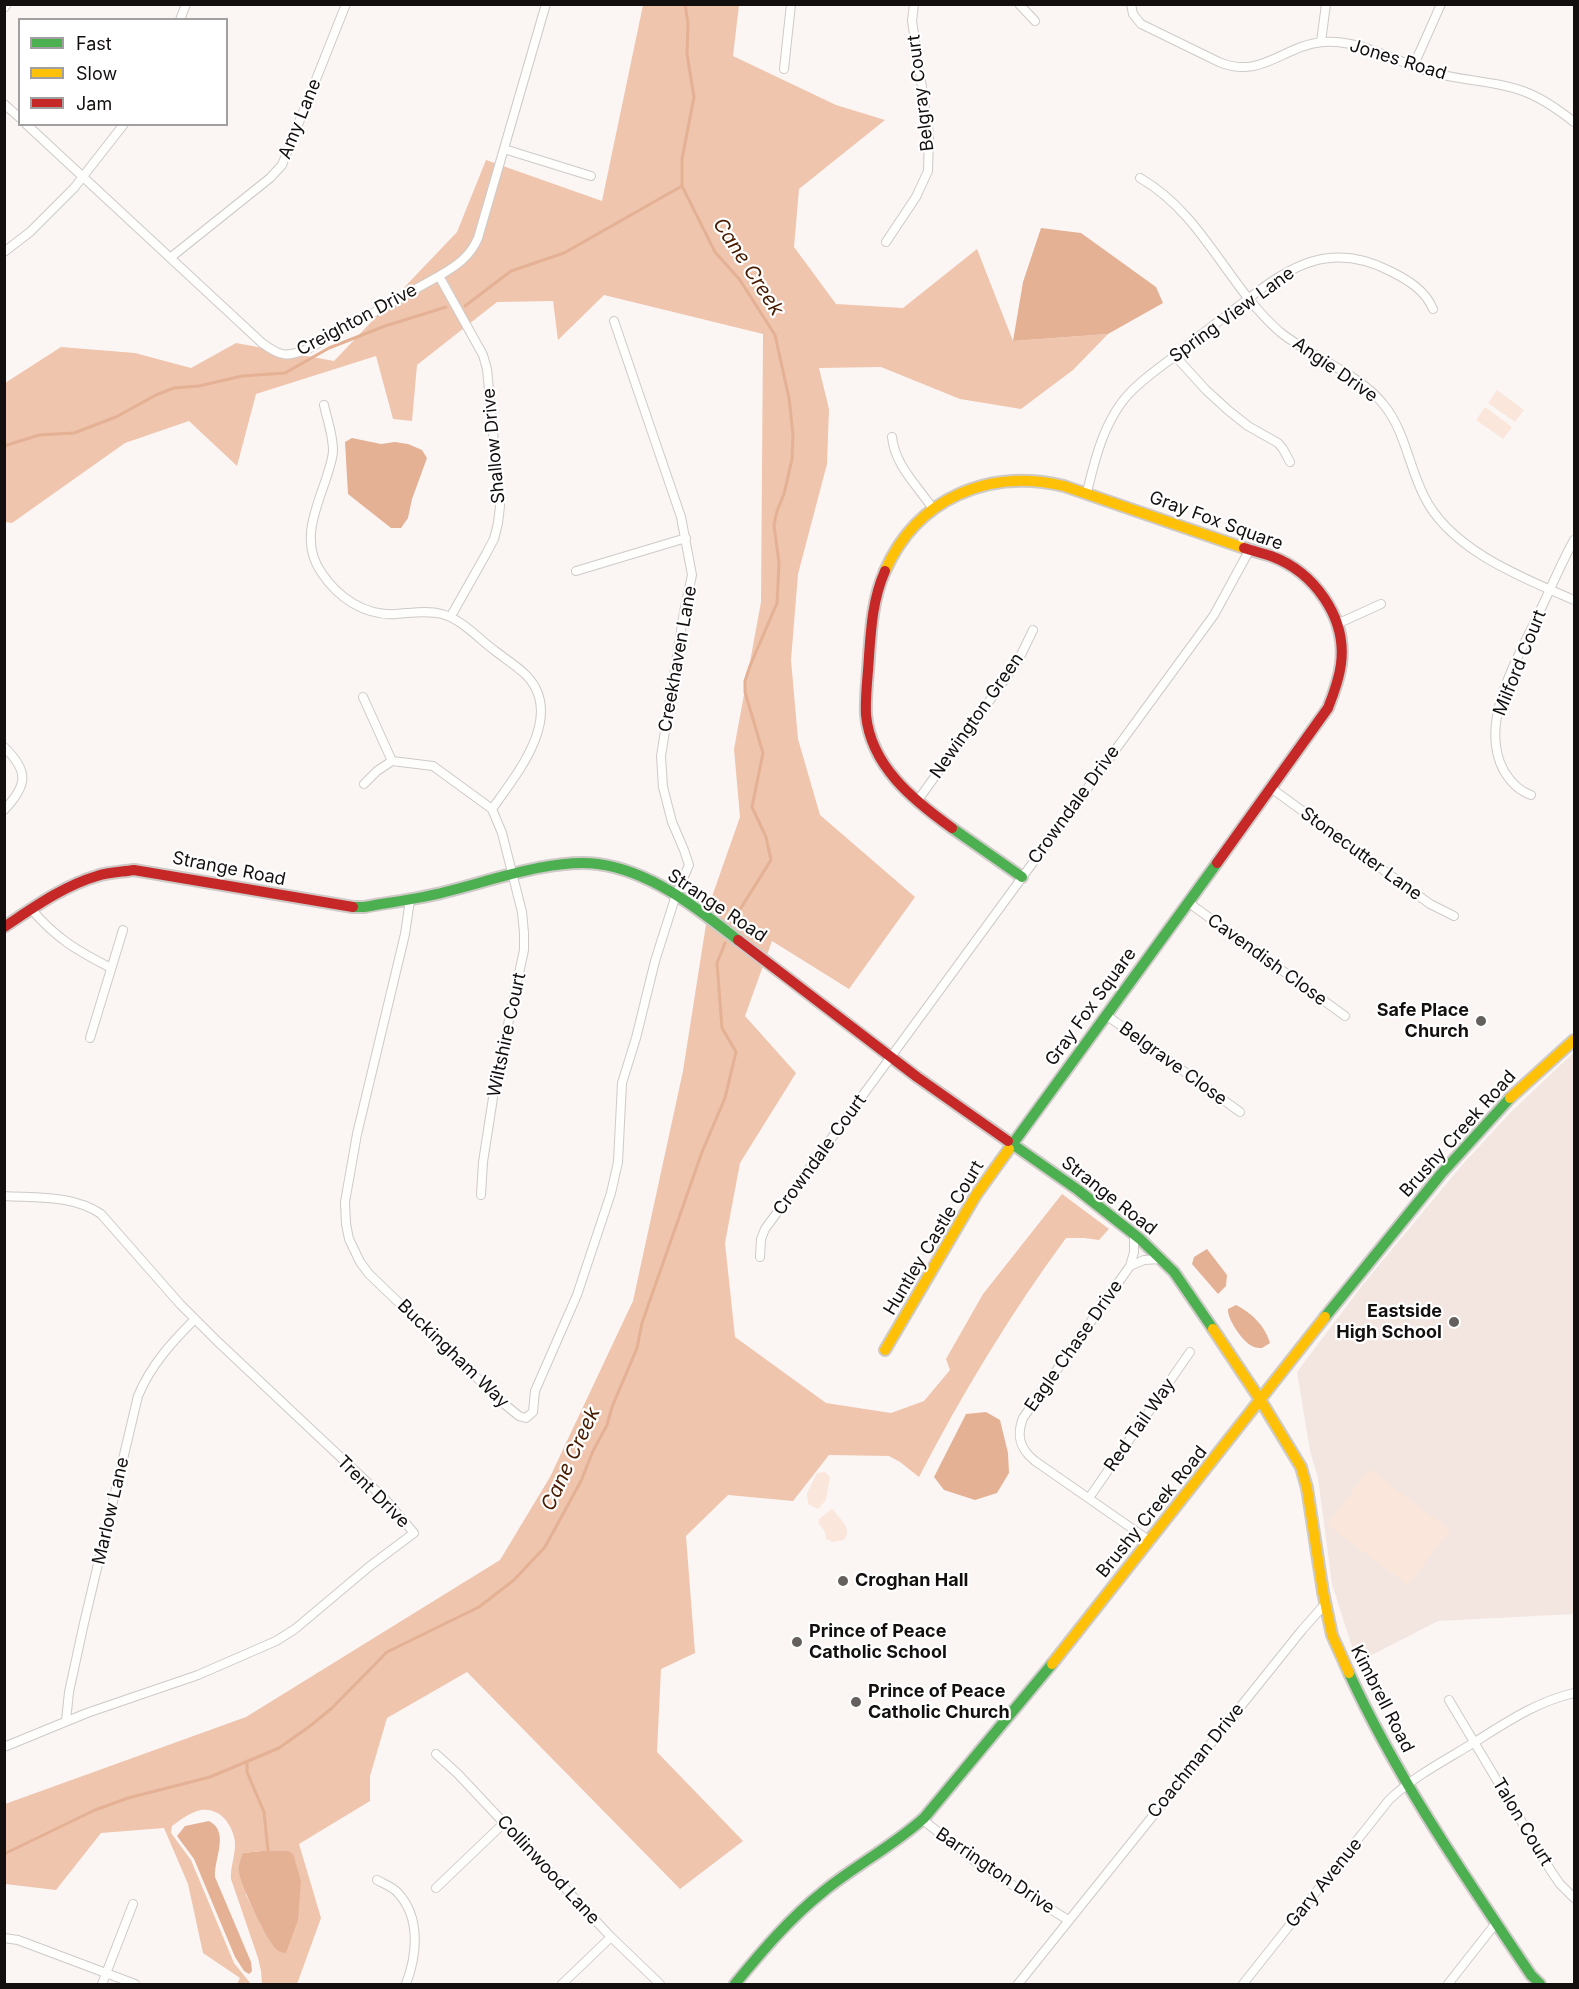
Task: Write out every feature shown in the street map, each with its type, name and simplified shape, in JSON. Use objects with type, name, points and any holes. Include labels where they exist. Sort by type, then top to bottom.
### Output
[{"type":"street","points":[[4,9],[7,4]]},
{"type":"street","name":"Amy Lane","points":[[170,258],[270,178],[282,165],[346,4]]},
{"type":"street","name":"Creighton Drive","points":[[28,126],[262,343],[277,353],[286,355],[310,348],[439,276],[464,260],[475,246],[546,4]]},
{"type":"street","points":[[784,69],[791,4]]},
{"type":"street","name":"Belgray Court","points":[[886,242],[916,197],[928,171],[930,134],[912,21],[914,4]]},
{"type":"street","points":[[1019,4],[1035,21]]},
{"type":"street","name":"Jones Road","points":[[1131,4],[1133,14],[1141,24],[1232,67],[1258,66],[1298,48],[1322,42],[1353,45],[1434,73],[1517,89],[1539,98],[1575,122]]},
{"type":"street","points":[[1322,42],[1326,4]]},
{"type":"street","points":[[1413,66],[1441,4]]},
{"type":"street","points":[[4,104],[18,116]]},
{"type":"street","points":[[4,252],[39,224],[74,188],[121,126]]},
{"type":"street","points":[[504,149],[591,176]]},
{"type":"street","name":"Angie Drive","points":[[1140,178],[1166,195],[1185,214],[1249,298],[1283,333],[1364,386],[1385,405],[1401,436],[1422,494],[1434,514],[1446,526],[1480,554],[1498,565],[1575,600]]},
{"type":"street","name":"Spring View Lane","points":[[1087,492],[1107,429],[1117,408],[1137,385],[1273,280],[1293,268],[1317,259],[1344,257],[1368,261],[1398,275],[1420,289],[1433,309]]},
{"type":"street","name":"Shallow Drive","points":[[439,276],[483,355],[487,369],[500,506],[494,539],[451,616]]},
{"type":"street","name":"Creekhaven Lane","points":[[614,321],[681,517],[692,575],[684,612],[662,756],[663,787],[672,822],[688,865],[676,895]]},
{"type":"street","points":[[1176,357],[1229,411],[1248,426],[1278,443],[1290,462]]},
{"type":"street","points":[[324,405],[333,450],[311,530],[309,546],[312,557],[332,587],[361,608],[380,614],[426,612],[451,616],[527,676],[535,688],[541,706],[533,749],[492,808],[433,766],[392,761],[376,771],[364,784]]},
{"type":"street","points":[[892,437],[900,465],[933,509]]},
{"type":"street","name":"Gray Fox Square","points":[[1012,1143],[1312,732],[1336,692],[1341,675],[1342,654],[1337,624],[1327,599],[1307,578],[1278,559],[1087,492],[1051,482],[1010,480],[972,489],[933,509],[914,526],[901,542],[881,580],[873,616],[866,690],[866,722],[874,748],[891,774],[918,800],[1022,877]]},
{"type":"street","points":[[576,571],[686,538]]},
{"type":"street","name":"Milford Court","points":[[1531,795],[1514,783],[1500,764],[1496,747],[1499,703],[1575,540]]},
{"type":"street","name":"Crowndale Drive","points":[[892,1057],[1214,615],[1250,549]]},
{"type":"street","points":[[1337,624],[1381,604]]},
{"type":"street","name":"Newington Green","points":[[918,800],[1018,661],[1033,630]]},
{"type":"street","points":[[363,697],[392,761]]},
{"type":"street","points":[[4,747],[19,762],[23,779],[16,796],[4,810]]},
{"type":"street","name":"Stonecutter Lane","points":[[1271,788],[1430,904],[1454,916]]},
{"type":"street","name":"Wiltshire Court","points":[[481,1195],[483,1162],[495,1085],[524,950],[523,920],[502,833],[492,808]]},
{"type":"street","name":"Strange Road","points":[[4,927],[79,882],[100,875],[134,870],[347,907],[374,907],[569,864],[598,864],[633,873],[676,895],[722,926],[933,1088],[1078,1190],[1134,1234],[1161,1259],[1187,1289],[1261,1401]]},
{"type":"street","name":"Buckingham Way","points":[[410,900],[405,934],[349,1171],[345,1213],[349,1239],[356,1256],[369,1274],[502,1403],[519,1416],[526,1418],[533,1412],[535,1391],[577,1295],[611,1194],[618,1162],[622,1083],[676,895]]},
{"type":"street","name":"Cavendish Close","points":[[1189,903],[1345,1017]]},
{"type":"street","points":[[31,909],[66,944],[111,968]]},
{"type":"street","points":[[90,1038],[123,930]]},
{"type":"street","name":"Belgrave Close","points":[[1106,1015],[1240,1112]]},
{"type":"street","name":"Brushy Creek Road","points":[[735,1984],[813,1900],[898,1841],[922,1820],[1071,1641],[1377,1252],[1464,1147],[1509,1099],[1575,1040]]},
{"type":"street","name":"Crowndale Court","points":[[760,1257],[761,1239],[765,1229],[892,1057]]},
{"type":"street","name":"Huntley Castle Court","points":[[885,1350],[976,1194],[1012,1143]]},
{"type":"street","name":"Trent Drive","points":[[4,1196],[64,1200],[93,1208],[111,1224],[195,1319],[385,1499],[414,1533],[370,1566],[295,1629],[276,1641],[198,1675],[66,1721],[4,1747]]},
{"type":"street","name":"Eagle Chase Drive","points":[[1134,1234],[1134,1252],[1130,1266],[1033,1403],[1020,1426],[1019,1439],[1025,1453],[1150,1541]]},
{"type":"street","name":"Eagle Chase Drive","points":[[1130,1266],[1144,1260],[1161,1259]]},
{"type":"street","name":"Marlow Lane","points":[[66,1721],[69,1692],[84,1623],[138,1396],[155,1363],[195,1319]]},
{"type":"street","name":"Red Tail Way","points":[[1089,1498],[1190,1352]]},
{"type":"street","name":"Kimbrell Road","points":[[1261,1401],[1301,1467],[1332,1635],[1364,1706],[1441,1840],[1531,1975],[1540,1984]]},
{"type":"street","name":"Coachman Drive","points":[[1017,1984],[1325,1604]]},
{"type":"street","name":"Gary Avenue","points":[[1243,1984],[1389,1800],[1407,1783],[1528,1709],[1575,1694]]},
{"type":"street","name":"Talon Court","points":[[1449,1700],[1551,1871],[1560,1884],[1575,1898]]},
{"type":"street","name":"Collinwood Lane","points":[[436,1754],[611,1937],[660,1984]]},
{"type":"street","name":"Barrington Drive","points":[[922,1820],[976,1862],[1068,1920]]},
{"type":"street","points":[[436,1888],[504,1823]]},
{"type":"street","points":[[377,1880],[396,1891],[405,1902],[411,1915],[415,1934],[414,1953],[406,1984]]},
{"type":"street","points":[[102,1984],[133,1904]]},
{"type":"street","points":[[1448,1984],[1496,1923]]},
{"type":"street","points":[[561,1984],[611,1937]]},
{"type":"street","points":[[4,1938],[18,1941],[135,1984]]},
{"type":"shaded area","points":[[643,5],[739,5],[733,56],[836,105],[885,120],[799,189],[794,247],[836,304],[903,308],[977,249],[1013,341],[1108,334],[1073,370],[1021,409],[960,399],[881,367],[819,368],[829,409],[827,464],[798,574],[791,660],[798,739],[820,815],[915,897],[849,989],[772,941],[745,1016],[796,1073],[740,1163],[725,1243],[735,1337],[826,1403],[891,1413],[924,1401],[950,1370],[946,1359],[983,1294],[1062,1194],[1109,1229],[1099,1240],[1066,1238],[1025,1296],[988,1355],[919,1477],[889,1456],[829,1455],[793,1501],[728,1495],[686,1536],[695,1653],[661,1669],[657,1752],[743,1841],[680,1889],[467,1672],[387,1718],[370,1776],[370,1801],[299,1844],[321,1918],[297,1984],[262,1984],[258,1958],[231,1879],[235,1842],[232,1829],[224,1818],[214,1811],[201,1810],[190,1814],[172,1826],[171,1833],[191,1860],[234,1963],[251,1984],[237,1984],[240,1978],[203,1953],[188,1884],[164,1828],[101,1833],[56,1890],[5,1884],[5,1804],[246,1717],[500,1560],[550,1477],[633,1301],[683,1071],[709,905],[740,817],[734,749],[761,602],[763,334],[604,295],[558,340],[553,301],[497,302],[417,365],[412,421],[393,419],[376,356],[256,394],[237,466],[189,421],[125,443],[12,523],[5,522],[5,383],[61,347],[135,353],[191,368],[236,343],[334,361],[457,232],[486,160],[602,201]],"holes":[[[272,1851],[290,1854],[301,1880],[262,1927],[246,1895],[243,1853]]]},
{"type":"shaded area","points":[[1041,228],[1081,233],[1156,287],[1163,303],[1108,334],[1013,341],[1023,282]]},
{"type":"shaded area","points":[[1497,390],[1524,410],[1515,422],[1488,403]]},
{"type":"shaded area","points":[[1485,407],[1512,427],[1503,439],[1476,420]]},
{"type":"shaded area","points":[[352,438],[381,444],[395,442],[408,444],[422,450],[427,458],[412,499],[408,518],[401,528],[391,528],[348,494],[345,442]]},
{"type":"shaded area","name":"Eastside High School","points":[[1574,1052],[1574,1614],[1438,1621],[1368,1657],[1359,1655],[1353,1650],[1332,1584],[1318,1478],[1310,1451],[1297,1372],[1364,1283],[1462,1165],[1511,1112]]},
{"type":"shaded area","points":[[1207,1249],[1227,1275],[1226,1286],[1218,1294],[1192,1264],[1194,1257]]},
{"type":"shaded area","points":[[1236,1305],[1257,1321],[1265,1331],[1270,1343],[1257,1348],[1244,1340],[1228,1313],[1228,1309]]},
{"type":"shaded area","points":[[986,1412],[1000,1420],[1008,1453],[1009,1473],[997,1493],[975,1500],[944,1490],[934,1477],[966,1414]]},
{"type":"shaded area","points":[[1369,1469],[1450,1530],[1408,1585],[1327,1525]]},
{"type":"shaded area","points":[[825,1472],[830,1477],[826,1500],[818,1509],[808,1504],[807,1493],[817,1473]]},
{"type":"shaded area","points":[[832,1509],[846,1528],[844,1540],[833,1542],[826,1539],[825,1532],[818,1522]]},
{"type":"shaded area","points":[[209,1821],[219,1832],[220,1839],[215,1877],[251,1962],[252,1971],[249,1974],[244,1971],[235,1957],[194,1859],[177,1836],[185,1826]]},
{"type":"shaded area","points":[[288,1851],[293,1854],[301,1880],[298,1920],[286,1953],[277,1950],[267,1936],[249,1900],[239,1872],[243,1853]]},
{"type":"waterway","name":"Cane Creek","points":[[685,4],[688,24],[687,54],[694,97],[682,159],[682,186],[715,252],[740,280],[775,335],[789,398],[793,435],[792,459],[774,525],[779,563],[777,603],[745,681],[745,692],[763,753],[752,807],[766,837],[771,860],[734,919]]},
{"type":"waterway","points":[[465,306],[511,271],[564,253],[682,186]]},
{"type":"waterway","points":[[4,446],[39,435],[74,433],[116,417],[174,388],[199,386],[242,376],[285,373],[329,348],[385,326],[446,307]]},
{"type":"waterway","name":"Cane Creek","points":[[4,1854],[95,1810],[128,1798],[210,1777],[279,1748],[332,1708],[387,1652],[479,1607],[514,1580],[545,1547],[581,1481],[607,1425],[612,1407],[637,1348],[642,1323],[702,1152],[725,1098],[736,1052],[722,1028],[717,963],[725,943]]},
{"type":"waterway","name":"Cane Creek","points":[[247,1761],[247,1772],[264,1812],[268,1851]]},
{"type":"traffic: fast","points":[[952,828],[1022,877]]},
{"type":"traffic: fast","points":[[1009,1149],[1217,863]]},
{"type":"traffic: fast","points":[[353,907],[425,897],[542,867],[561,864],[598,864],[618,868],[655,883],[690,904],[738,940]]},
{"type":"traffic: fast","points":[[1325,1317],[1441,1174],[1510,1098]]},
{"type":"traffic: fast","points":[[1008,1141],[1078,1190],[1140,1239],[1174,1272],[1213,1329]]},
{"type":"traffic: fast","points":[[735,1984],[777,1935],[812,1901],[924,1818],[1052,1664]]},
{"type":"traffic: fast","points":[[1349,1673],[1389,1752],[1434,1828],[1531,1975],[1540,1984]]},
{"type":"traffic: slow","points":[[885,571],[899,546],[916,524],[936,507],[958,494],[1009,481],[1036,481],[1064,486],[1244,548]]},
{"type":"traffic: slow","points":[[1510,1098],[1574,1040]]},
{"type":"traffic: slow","points":[[885,1350],[976,1195],[1009,1149]]},
{"type":"traffic: slow","points":[[1052,1664],[1325,1317]]},
{"type":"traffic: slow","points":[[1213,1329],[1301,1467],[1307,1488],[1332,1635],[1349,1673]]},
{"type":"traffic: jam","points":[[1217,863],[1328,708],[1338,681],[1341,664],[1339,630],[1333,613],[1314,585],[1287,563],[1244,548]]},
{"type":"traffic: jam","points":[[885,571],[875,602],[871,634],[866,693],[866,715],[870,733],[876,750],[896,780],[923,806],[952,828]]},
{"type":"traffic: jam","points":[[4,927],[49,898],[84,880],[134,870],[353,907]]},
{"type":"traffic: jam","points":[[738,940],[917,1077],[1008,1141]]},
{"type":"place","name":"Safe Place Church","points":[[1481,1021]]},
{"type":"place","name":"Eastside High School","points":[[1454,1322]]},
{"type":"place","name":"Croghan Hall","points":[[843,1581]]},
{"type":"place","name":"Prince of Peace Catholic School","points":[[797,1642]]},
{"type":"place","name":"Prince of Peace Catholic Church","points":[[856,1702]]}]
